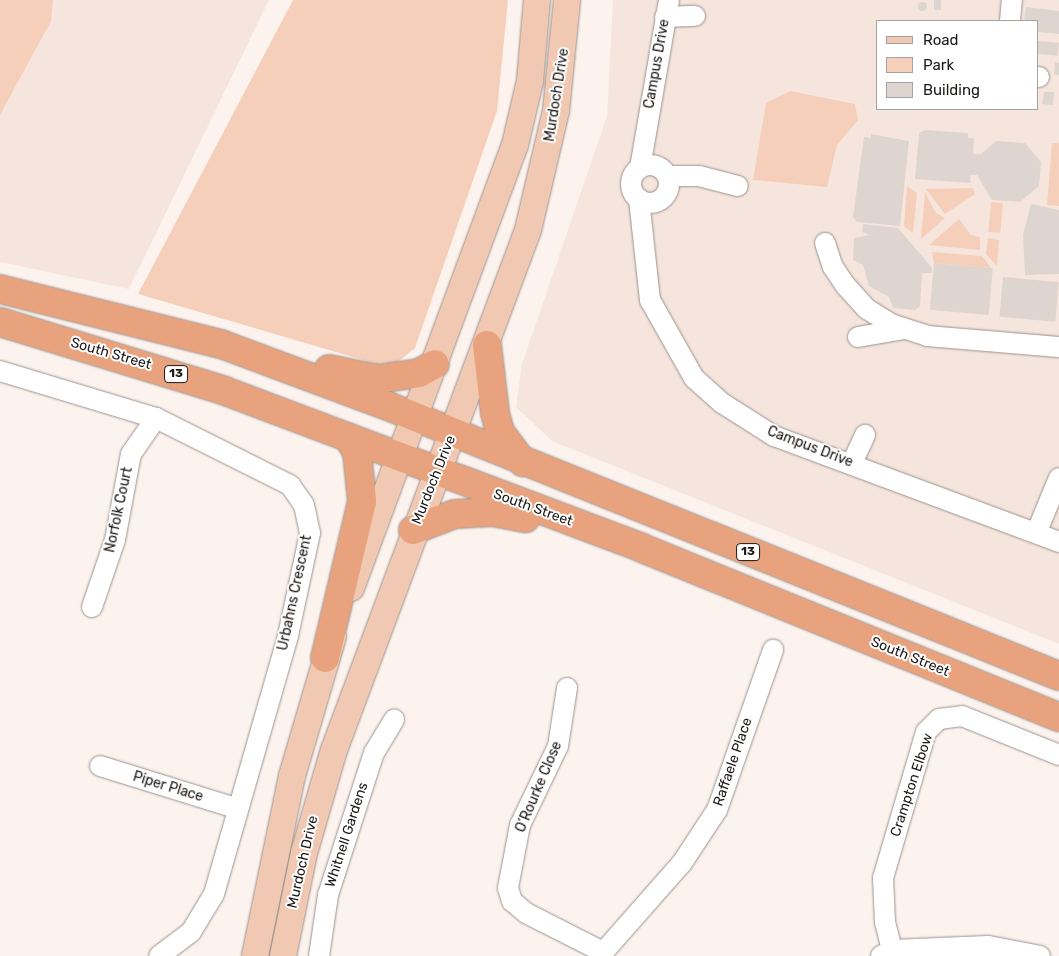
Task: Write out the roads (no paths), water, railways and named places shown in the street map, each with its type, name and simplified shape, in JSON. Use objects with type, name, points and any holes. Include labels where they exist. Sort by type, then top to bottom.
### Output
[{"type":"highway","name":"13","points":[[0,288],[163,326],[414,417],[1059,676]]},
{"type":"highway","name":"South Street","points":[[0,322],[141,362],[348,437],[436,472],[642,548],[1059,717]]},
{"type":"highway","points":[[163,326],[365,378],[412,375],[435,364]]},
{"type":"highway","points":[[487,345],[495,413],[500,432],[523,462]]},
{"type":"highway","points":[[326,658],[362,502],[357,452],[348,437]]},
{"type":"highway","points":[[414,530],[436,519],[493,512],[513,514],[581,539],[642,548]]},
{"type":"main road","name":"Murdoch Drive","points":[[255,956],[292,776],[326,658],[516,145],[530,81],[537,0]]},
{"type":"main road","name":"Murdoch Drive","points":[[283,956],[304,853],[334,750],[414,530],[436,472],[454,433],[528,230],[548,156],[561,85],[567,0]]},
{"type":"street","points":[[1010,20],[1012,0]]},
{"type":"street","points":[[667,8],[695,16]]},
{"type":"street","name":"Campus Drive","points":[[667,8],[647,106],[655,170],[631,183],[639,199],[650,300],[694,378],[722,403],[774,436],[1036,531],[1059,542]]},
{"type":"street","points":[[639,199],[652,203],[663,198],[674,189],[732,185],[699,176],[655,170],[663,198],[642,231]]},
{"type":"street","points":[[825,243],[833,267],[860,302],[904,329],[926,336],[1059,348]]},
{"type":"street","points":[[858,337],[904,329]]},
{"type":"street","name":"Urbahns Crescent","points":[[0,371],[156,418],[290,485],[304,505],[310,533],[288,636],[236,808],[214,894],[191,932],[159,956]]},
{"type":"street","name":"Norfolk Court","points":[[92,607],[115,540],[131,454],[156,418]]},
{"type":"street","points":[[852,463],[865,436]]},
{"type":"street","points":[[1036,531],[1059,478]]},
{"type":"street","name":"Raffaele Place","points":[[601,954],[682,863],[717,810],[773,650]]},
{"type":"street","name":"O’Rourke Close","points":[[567,688],[558,746],[520,826],[508,888],[512,901],[526,913],[601,954]]},
{"type":"street","name":"Crampton Elbow","points":[[886,953],[883,878],[926,732],[940,719],[962,716],[1059,755]]},
{"type":"street","name":"Whitnell Gardens","points":[[319,956],[328,895],[374,753],[394,720]]},
{"type":"street","name":"Piper Place","points":[[100,766],[236,808]]},
{"type":"street","points":[[886,953],[988,946],[1040,956]]}]
